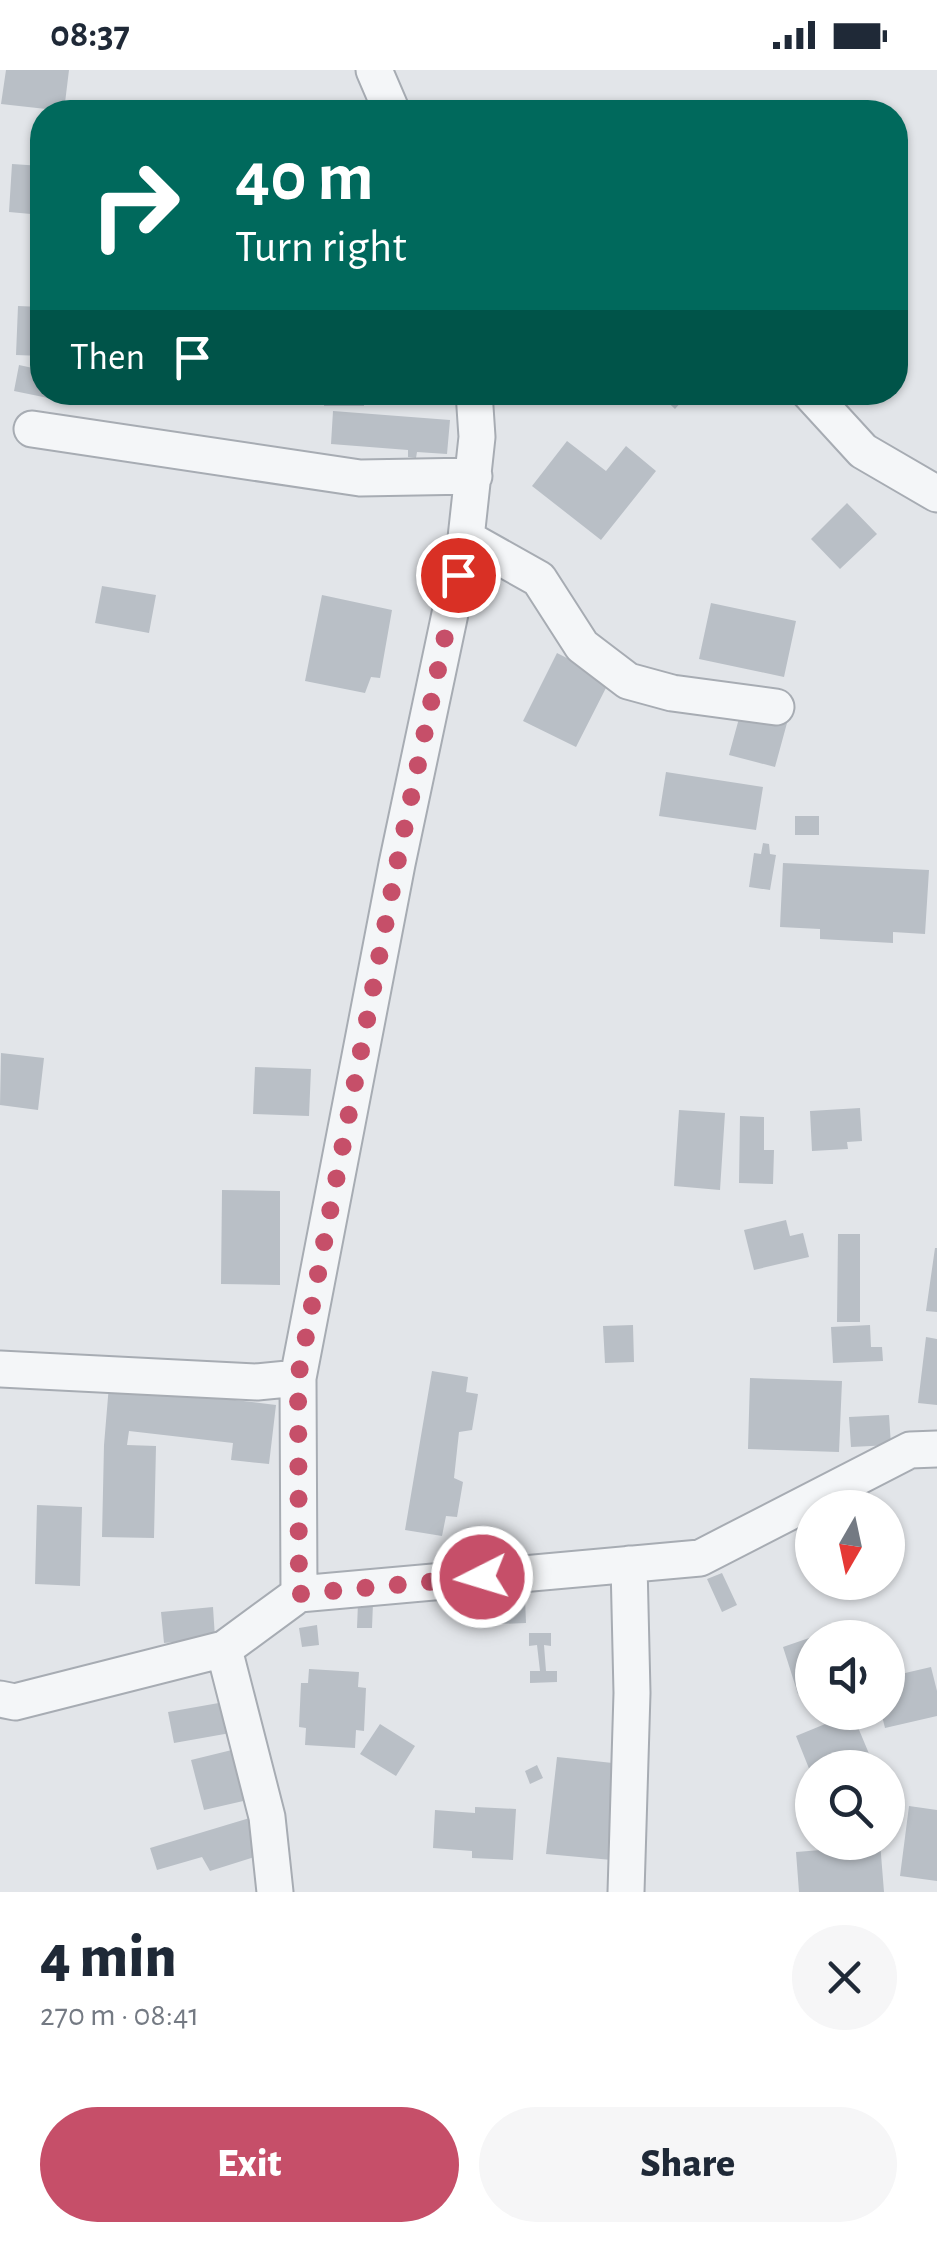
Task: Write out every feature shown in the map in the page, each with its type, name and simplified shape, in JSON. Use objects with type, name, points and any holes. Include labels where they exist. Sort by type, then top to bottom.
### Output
[{"type":"street","points":[[374,70],[387,100]]},
{"type":"street","points":[[299,1594],[298,1378],[397,864],[466,538],[477,437],[475,405]]},
{"type":"street","points":[[820,405],[863,451],[937,494]]},
{"type":"street","points":[[32,429],[360,478],[474,476]]},
{"type":"street","points":[[466,538],[539,579],[582,646],[628,680],[672,693],[776,706]]},
{"type":"street","points":[[0,1369],[256,1382],[298,1378]]},
{"type":"street","points":[[5,1703],[224,1649],[299,1594],[700,1558],[910,1450],[937,1449]]},
{"type":"street","points":[[626,1892],[632,1693],[629,1564]]},
{"type":"street","points":[[224,1649],[267,1818],[275,1892]]},
{"type":"building","points":[[6,70],[69,70],[65,100],[30,100],[30,107],[1,104]]},
{"type":"building","points":[[12,164],[30,165],[30,214],[9,212]]},
{"type":"building","points":[[18,306],[30,306],[30,356],[16,355]]},
{"type":"building","points":[[19,365],[30,367],[30,394],[14,391]]},
{"type":"building","points":[[333,411],[450,420],[447,454],[417,452],[416,458],[408,457],[408,450],[331,444]]},
{"type":"building","points":[[567,441],[606,471],[626,446],[656,471],[601,540],[532,486]]},
{"type":"building","points":[[847,503],[877,534],[840,569],[811,539]]},
{"type":"building","points":[[102,586],[156,595],[149,633],[95,623]]},
{"type":"building","points":[[322,595],[392,610],[380,678],[371,677],[365,693],[305,681]]},
{"type":"building","points":[[711,603],[796,621],[784,677],[699,659]]},
{"type":"building","points":[[557,653],[610,680],[576,747],[523,721]]},
{"type":"building","points":[[741,711],[787,723],[775,767],[729,755]]},
{"type":"building","points":[[666,772],[763,787],[756,830],[659,816]]},
{"type":"building","points":[[795,816],[819,816],[819,835],[795,835]]},
{"type":"building","points":[[763,843],[769,844],[770,854],[776,855],[770,890],[749,887],[754,853],[761,854]]},
{"type":"building","points":[[783,863],[929,870],[925,934],[893,932],[893,943],[820,939],[820,929],[780,927]]},
{"type":"building","points":[[1,1053],[44,1058],[38,1110],[0,1105]]},
{"type":"building","points":[[255,1067],[311,1069],[309,1116],[253,1114]]},
{"type":"building","points":[[860,1108],[862,1141],[847,1142],[848,1149],[812,1151],[810,1111]]},
{"type":"building","points":[[679,1110],[725,1113],[720,1190],[674,1186]]},
{"type":"building","points":[[740,1116],[764,1117],[764,1150],[774,1150],[773,1184],[739,1183]]},
{"type":"building","points":[[222,1190],[280,1191],[280,1285],[221,1284]]},
{"type":"building","points":[[786,1220],[790,1236],[803,1233],[809,1257],[754,1270],[744,1230]]},
{"type":"building","points":[[838,1234],[860,1234],[860,1322],[837,1322]]},
{"type":"building","points":[[937,1248],[937,1312],[926,1311]]},
{"type":"building","points":[[633,1325],[634,1362],[605,1363],[603,1326]]},
{"type":"building","points":[[870,1325],[871,1347],[882,1347],[883,1361],[833,1363],[831,1327]]},
{"type":"building","points":[[926,1337],[937,1339],[937,1405],[918,1403]]},
{"type":"building","points":[[432,1371],[468,1377],[466,1392],[478,1394],[472,1430],[459,1432],[454,1478],[463,1482],[457,1517],[446,1516],[442,1536],[405,1530]]},
{"type":"building","points":[[750,1378],[842,1381],[839,1452],[748,1449]]},
{"type":"building","points":[[109,1385],[276,1405],[269,1464],[231,1460],[233,1443],[129,1431],[127,1445],[156,1446],[154,1538],[102,1537]]},
{"type":"building","points":[[889,1415],[891,1445],[851,1447],[849,1417]]},
{"type":"building","points":[[37,1505],[82,1507],[80,1586],[35,1584]]},
{"type":"building","points":[[722,1573],[737,1605],[722,1612],[707,1579]]},
{"type":"building","points":[[498,1598],[525,1598],[526,1623],[499,1624]]},
{"type":"building","points":[[358,1603],[373,1603],[372,1628],[357,1628]]},
{"type":"building","points":[[213,1607],[215,1638],[164,1643],[161,1612]]},
{"type":"building","points":[[317,1625],[319,1645],[302,1647],[299,1628]]},
{"type":"building","points":[[529,1633],[551,1633],[551,1646],[544,1645],[546,1671],[557,1671],[557,1682],[530,1683],[530,1671],[540,1671],[537,1645],[529,1646]]},
{"type":"building","points":[[795,1643],[795,1685],[783,1647]]},
{"type":"building","points":[[931,1667],[937,1691],[937,1716],[905,1723],[905,1673]]},
{"type":"building","points":[[309,1669],[359,1672],[358,1687],[366,1688],[364,1731],[356,1730],[355,1748],[305,1745],[306,1728],[299,1727],[301,1683],[308,1683]]},
{"type":"building","points":[[230,1701],[236,1732],[174,1743],[168,1712]]},
{"type":"building","points":[[380,1724],[415,1746],[396,1776],[360,1754]]},
{"type":"building","points":[[811,1730],[859,1730],[867,1750],[802,1750],[796,1736]]},
{"type":"building","points":[[240,1748],[252,1799],[204,1810],[191,1760]]},
{"type":"building","points":[[557,1757],[622,1764],[612,1860],[546,1854]]},
{"type":"building","points":[[537,1765],[543,1778],[530,1784],[525,1771]]},
{"type":"building","points":[[909,1806],[937,1810],[937,1881],[900,1876]]},
{"type":"building","points":[[475,1807],[516,1809],[513,1860],[472,1858],[472,1851],[433,1848],[435,1810],[475,1813]]},
{"type":"building","points":[[253,1817],[264,1854],[210,1871],[202,1857],[157,1870],[150,1848]]},
{"type":"building","points":[[797,1860],[881,1860],[884,1892],[799,1892]]},
{"type":"route","points":[[458,575],[397,864],[298,1378],[299,1594],[482,1577]]}]
